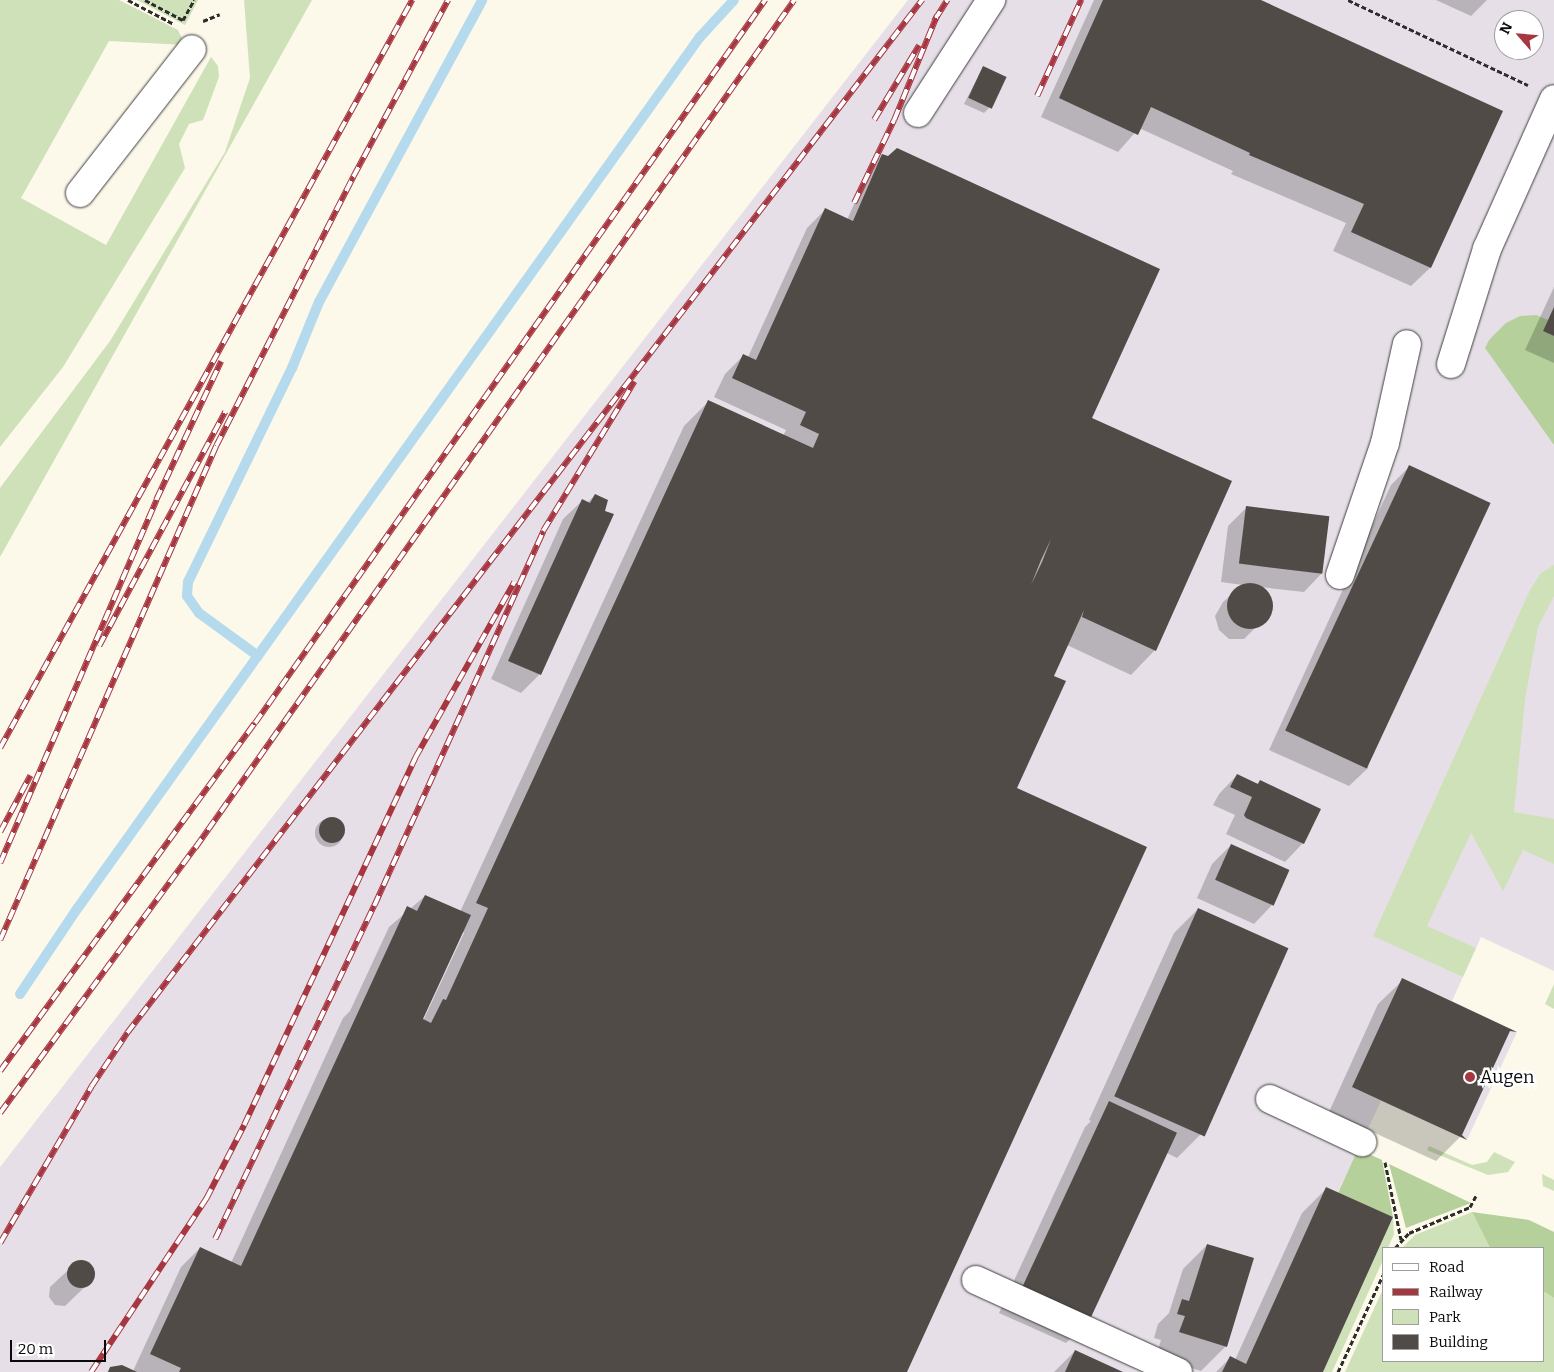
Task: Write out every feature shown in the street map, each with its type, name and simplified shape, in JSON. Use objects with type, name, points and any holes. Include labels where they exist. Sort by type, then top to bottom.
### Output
[{"type":"lane","points":[[918,113],[991,0]]},
{"type":"lane","points":[[80,193],[193,37]]},
{"type":"lane","points":[[1451,364],[1487,249],[1545,94]]},
{"type":"lane","points":[[1340,575],[1385,443],[1407,344]]},
{"type":"lane","points":[[1270,1099],[1362,1142]]},
{"type":"lane","points":[[976,1280],[1178,1372]]},
{"type":"path","points":[[128,0],[177,25]]},
{"type":"path","points":[[145,0],[183,20],[194,0]]},
{"type":"path","points":[[1348,0],[1545,94]]},
{"type":"path","points":[[193,37],[220,14]]},
{"type":"path","points":[[1390,1154],[1385,1162],[1401,1240]]},
{"type":"path","points":[[1396,1247],[1409,1233],[1470,1207],[1477,1194]]},
{"type":"path","points":[[1338,1372],[1382,1277]]},
{"type":"shaded area","points":[[908,0],[1554,0],[1554,971],[1481,937],[1452,1001],[1517,1032],[1467,1140],[1381,1101],[1338,1192],[1323,1372],[0,1372],[0,1167]]},
{"type":"green space","points":[[0,0],[119,0],[178,30],[185,45],[109,41],[21,198],[106,245],[211,57],[218,66],[219,77],[203,120],[189,124],[179,144],[185,168],[63,367],[0,447]]},
{"type":"green space","points":[[137,0],[198,0],[185,25]]},
{"type":"green space","points":[[244,0],[312,0],[0,557],[0,488],[110,341],[225,152],[250,78]]},
{"type":"green space","points":[[1536,315],[1548,320],[1543,331],[1554,336],[1554,445],[1485,348],[1489,340],[1506,323],[1520,316]]},
{"type":"green space","points":[[1554,565],[1554,596],[1538,627],[1525,700],[1514,812],[1554,819],[1554,864],[1523,850],[1503,891],[1471,833],[1427,926],[1476,948],[1463,977],[1373,936],[1530,590],[1540,574]]},
{"type":"green space","points":[[1554,984],[1554,1009],[1545,1004]]},
{"type":"green space","points":[[1429,1146],[1472,1165],[1487,1162],[1494,1152],[1515,1162],[1508,1172],[1488,1175],[1427,1150]]},
{"type":"green space","points":[[1358,1149],[1382,1160],[1393,1217],[1338,1193]]},
{"type":"green space","points":[[1389,1164],[1471,1203],[1406,1228]]},
{"type":"green space","points":[[1542,1174],[1554,1180],[1554,1191],[1543,1186]]},
{"type":"green space","points":[[1472,1212],[1490,1247],[1403,1247],[1415,1235]]},
{"type":"green space","points":[[1472,1212],[1529,1220],[1554,1232],[1554,1298],[1544,1292],[1544,1247],[1490,1247]]},
{"type":"green space","points":[[1393,1217],[1394,1234],[1388,1247],[1382,1247],[1382,1262],[1332,1372],[1323,1372]]},
{"type":"green space","points":[[1382,1291],[1382,1362],[1544,1362],[1544,1292],[1554,1298],[1554,1372],[1345,1372]]},
{"type":"building","points":[[1103,0],[1261,0],[1503,111],[1431,268],[1351,232],[1364,204],[1249,155],[1250,153],[1151,107],[1138,135],[1059,98]]},
{"type":"building","points":[[983,66],[1007,77],[992,109],[968,98]]},
{"type":"building","points":[[897,148],[1160,269],[1092,418],[1232,481],[1156,651],[1082,617],[1084,610],[1054,676],[1066,681],[1017,788],[1147,847],[907,1372],[179,1372],[181,1368],[150,1354],[200,1247],[241,1266],[407,906],[417,911],[425,895],[471,915],[423,1019],[431,1023],[443,999],[446,1000],[488,908],[476,903],[708,400],[813,448],[819,434],[800,425],[806,412],[732,378],[743,354],[756,360],[825,208],[853,221],[882,154],[888,156]],"holes":[[[1051,539],[1042,562],[1031,585]]]},
{"type":"building","points":[[1554,307],[1554,336],[1543,331]]},
{"type":"building","points":[[1409,465],[1491,503],[1367,769],[1285,731]]},
{"type":"building","points":[[595,494],[608,500],[605,511],[614,514],[541,675],[508,661],[582,499],[590,503]]},
{"type":"building","points":[[1246,506],[1329,516],[1322,574],[1239,564]]},
{"type":"building","points":[[1246,583],[1254,583],[1263,587],[1269,593],[1273,606],[1269,619],[1263,625],[1254,629],[1246,629],[1237,625],[1231,619],[1227,610],[1227,602],[1231,593],[1237,587]]},
{"type":"building","points":[[1237,774],[1258,784],[1260,780],[1321,809],[1304,844],[1246,818],[1244,815],[1252,797],[1230,787]]},
{"type":"building","points":[[332,817],[341,821],[345,830],[341,839],[332,843],[323,839],[319,830],[323,821]]},
{"type":"building","points":[[1231,844],[1289,870],[1274,906],[1215,880]]},
{"type":"building","points":[[1198,908],[1288,948],[1205,1136],[1114,1096]]},
{"type":"building","points":[[1402,978],[1517,1032],[1510,1031],[1462,1135],[1467,1140],[1352,1087]]},
{"type":"building","points":[[1109,1101],[1177,1133],[1090,1319],[1022,1288]]},
{"type":"building","points":[[1326,1187],[1393,1217],[1323,1372],[1222,1372],[1230,1356],[1246,1364]]},
{"type":"building","points":[[1207,1244],[1254,1258],[1227,1347],[1179,1332],[1185,1316],[1177,1314],[1182,1299],[1189,1301]]},
{"type":"building","points":[[81,1260],[91,1264],[95,1274],[91,1284],[81,1288],[71,1284],[67,1274],[71,1264]]},
{"type":"building","points":[[1075,1350],[1123,1372],[1065,1372]]},
{"type":"building","points":[[122,1365],[137,1372],[108,1372],[110,1367]]},
{"type":"waterway","points":[[258,656],[199,613],[187,596],[188,582],[292,368],[319,302],[482,0]]},
{"type":"waterway","points":[[20,994],[77,909],[700,37],[734,0]]},
{"type":"railway","points":[[0,748],[412,0]]},
{"type":"railway","points":[[0,940],[216,446],[353,177],[448,0]]},
{"type":"railway","points":[[0,1071],[255,723],[765,0]]},
{"type":"railway","points":[[0,1113],[195,848],[794,0]]},
{"type":"railway","points":[[0,1243],[91,1087],[127,1033],[922,0]]},
{"type":"railway","points":[[934,21],[947,0]]},
{"type":"railway","points":[[1037,96],[1081,0]]},
{"type":"railway","points":[[854,203],[894,120],[937,15]]},
{"type":"railway","points":[[874,120],[919,45]]},
{"type":"railway","points":[[0,863],[156,500],[221,361]]},
{"type":"railway","points":[[215,1239],[374,906],[543,531],[634,382]]},
{"type":"railway","points":[[99,646],[225,412]]},
{"type":"railway","points":[[91,1372],[206,1199],[244,1125],[415,758],[514,582]]},
{"type":"railway","points":[[0,832],[30,776]]},
{"type":"place","name":"Augen","points":[[1470,1077]]}]
